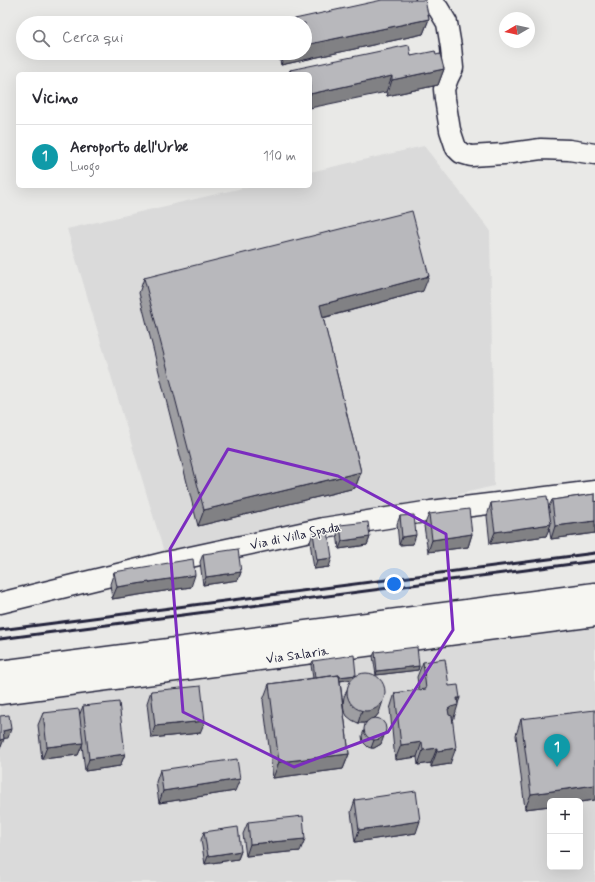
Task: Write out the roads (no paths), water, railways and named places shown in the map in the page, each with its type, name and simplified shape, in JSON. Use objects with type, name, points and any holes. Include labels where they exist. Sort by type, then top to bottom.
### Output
[{"type":"main road","name":"Via Salaria","points":[[0,672],[595,594]]},
{"type":"main road","name":"Via Salaria","points":[[0,693],[595,615]]},
{"type":"street","points":[[426,0],[438,8],[447,23],[453,68],[444,89],[444,95],[450,130],[456,148],[461,154],[471,156],[504,154],[541,149],[569,150],[595,154]]},
{"type":"street","name":"Via di Villa Spada","points":[[0,602],[173,560],[324,528],[431,511],[595,492]]},
{"type":"railway","points":[[0,630],[595,553]]},
{"type":"railway","points":[[0,639],[595,561]]},
{"type":"place","name":"Aeroporto dell'Urbe","points":[[557,767]]}]
